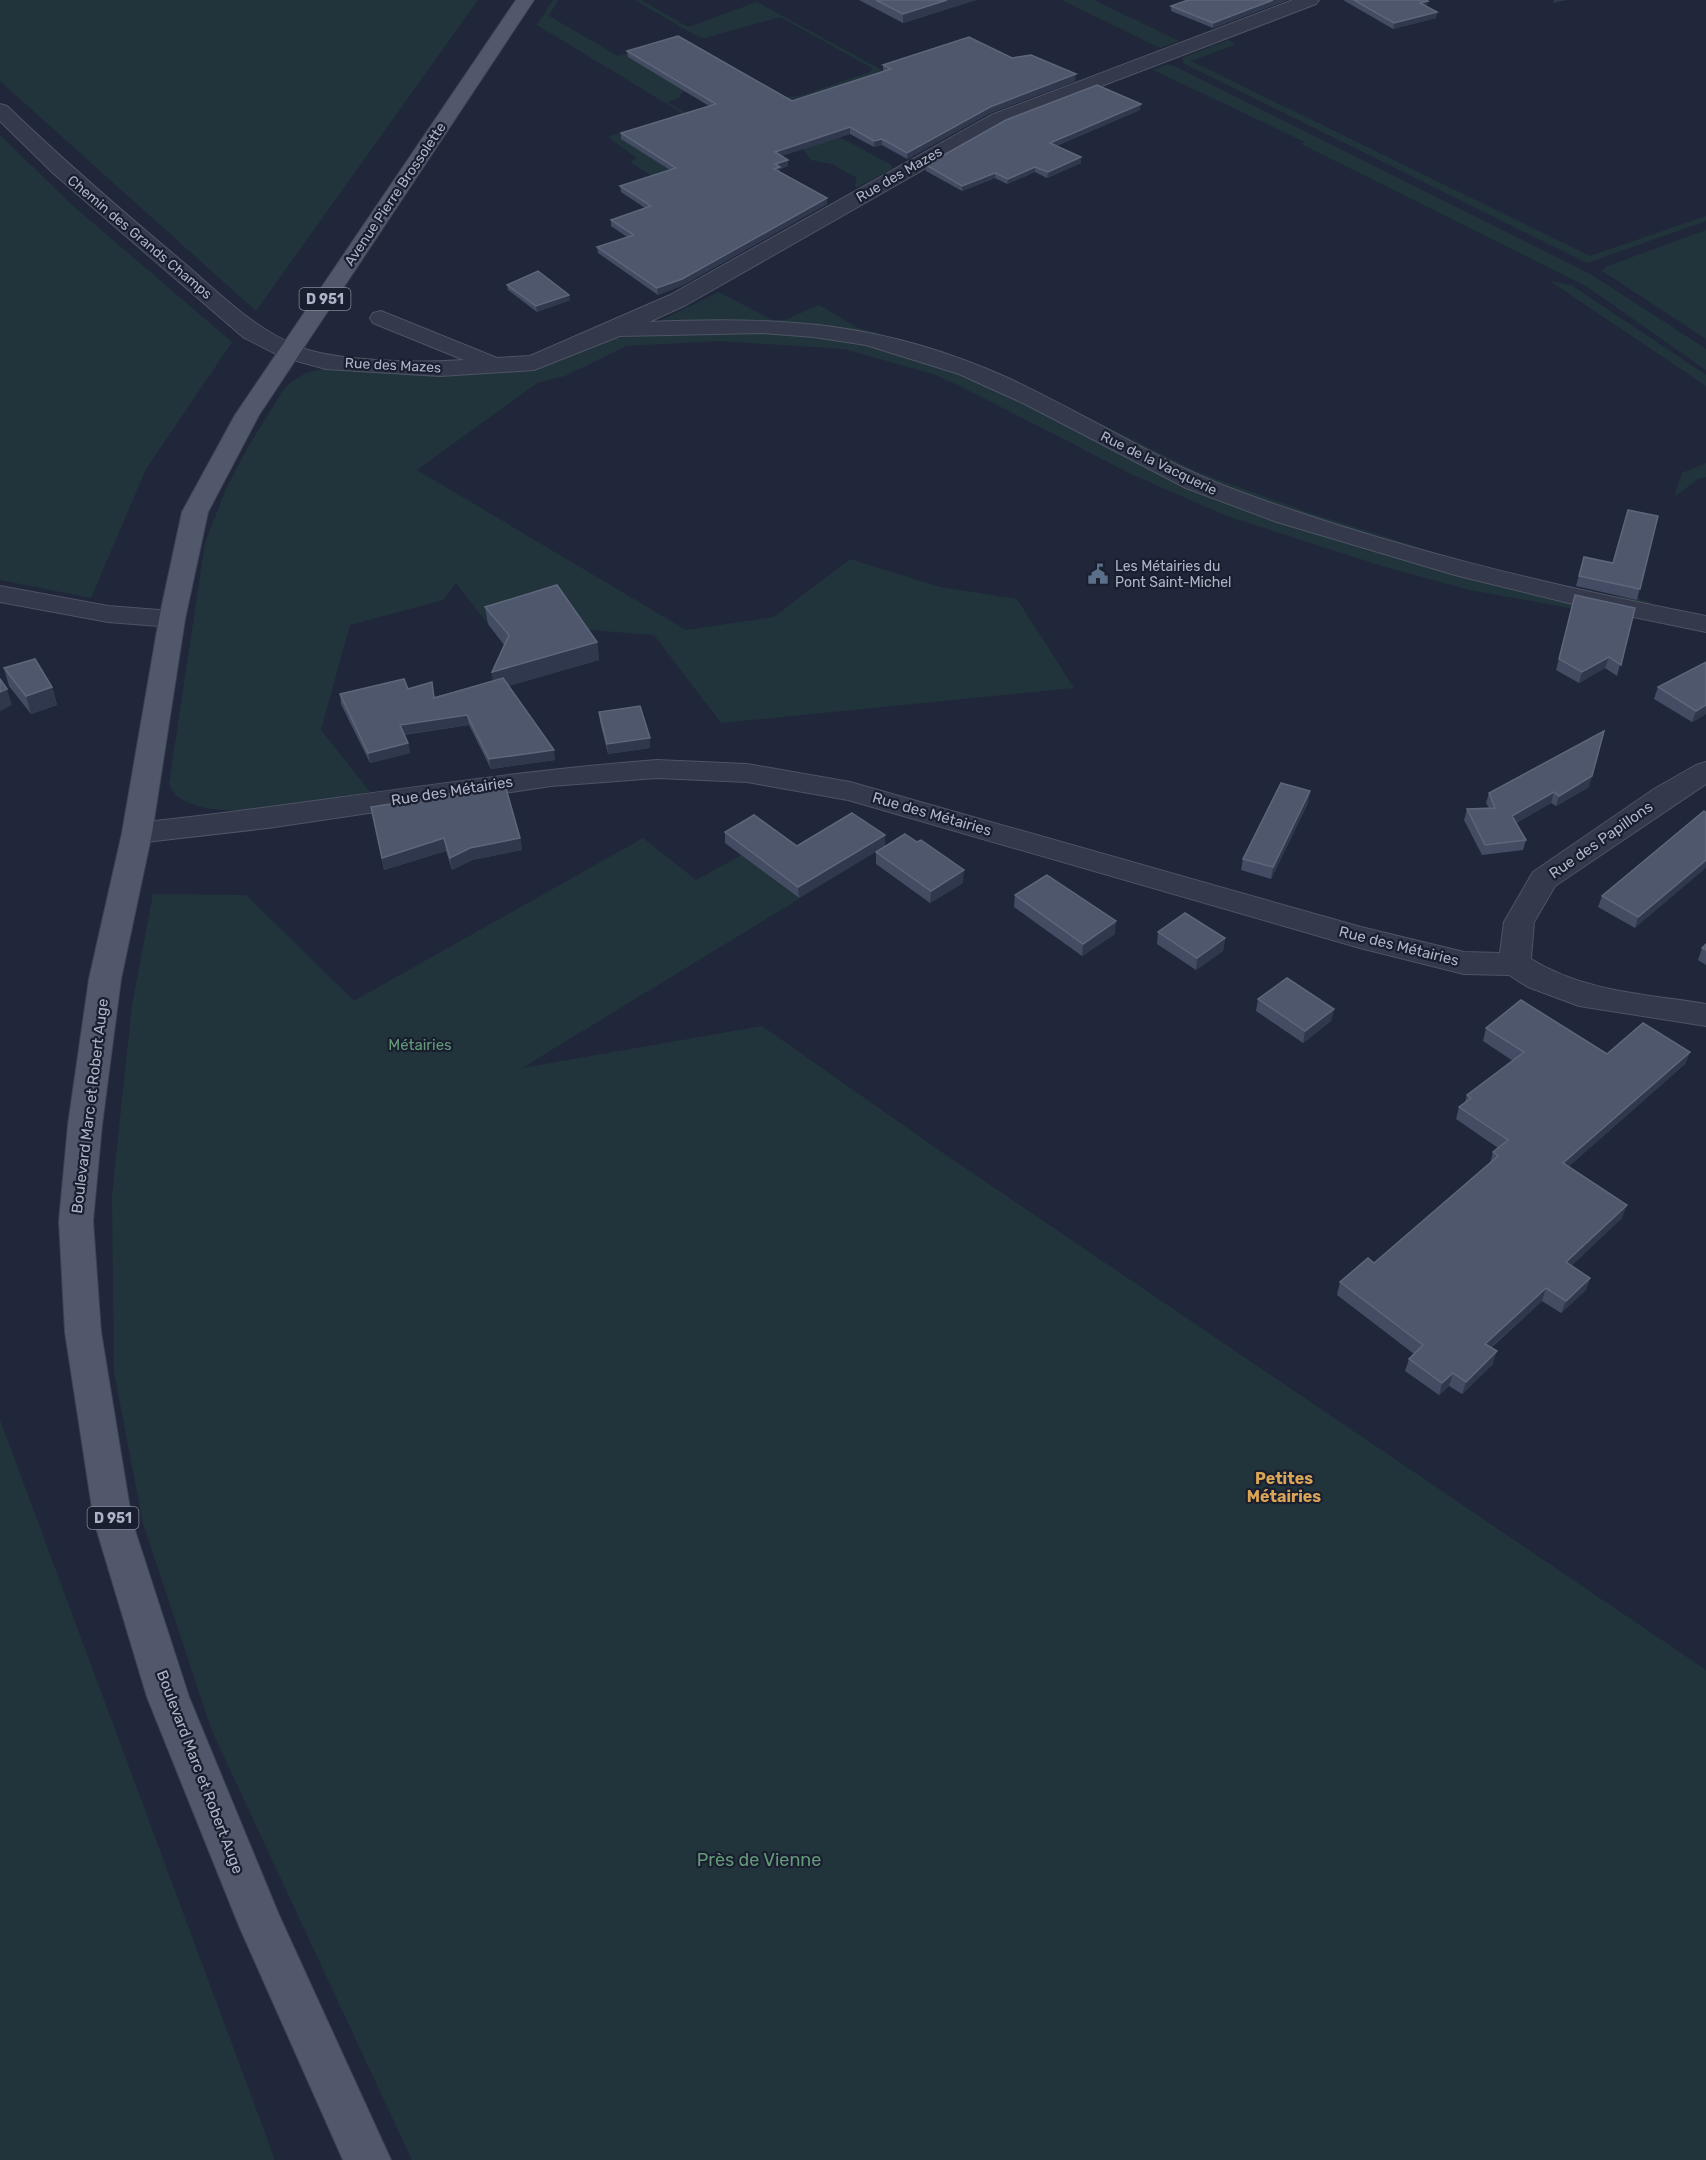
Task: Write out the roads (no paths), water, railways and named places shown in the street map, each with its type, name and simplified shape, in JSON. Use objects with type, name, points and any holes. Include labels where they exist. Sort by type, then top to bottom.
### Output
[{"type":"main road","name":"Avenue Pierre Brossolette","points":[[172,619],[195,512],[246,415],[525,0]]},
{"type":"main road","name":"Boulevard Marc et Robert Auge","points":[[172,619],[137,833],[104,990],[86,1114],[76,1221],[83,1332],[113,1521],[168,1697],[261,1926],[367,2160]]},
{"type":"street","name":"Rue des Mazes","points":[[290,352],[326,362],[440,369],[534,363],[614,330],[746,262],[987,124],[1310,0]]},
{"type":"street","name":"Chemin des Grands Champs","points":[[0,110],[60,169],[251,332],[290,352]]},
{"type":"street","name":"Rue des Mazes","points":[[381,318],[498,366]]},
{"type":"street","name":"Rue de la Vacquerie","points":[[614,330],[762,326],[825,332],[886,343],[958,366],[1014,390],[1163,467],[1226,496],[1496,579],[1590,602],[1706,624]]},
{"type":"street","points":[[0,594],[108,614],[172,619]]},
{"type":"street","name":"Rue des Métairies","points":[[137,833],[268,819],[551,777],[657,769],[747,773],[850,790],[1360,937],[1464,963],[1515,964]]},
{"type":"street","name":"Rue des Papillons","points":[[1515,964],[1519,922],[1544,879],[1664,796],[1706,771]]},
{"type":"street","points":[[1515,964],[1539,979],[1579,994],[1706,1015]]},
{"type":"place","name":"Les Métairies du Pont Saint-Michel","points":[[1098,574]]},
{"type":"district","name":"Petites Métairies","points":[[1284,1487]]},
{"type":"park label","name":"Métairies","points":[[420,1045]]},
{"type":"park label","name":"Près de Vienne","points":[[759,1860]]}]
